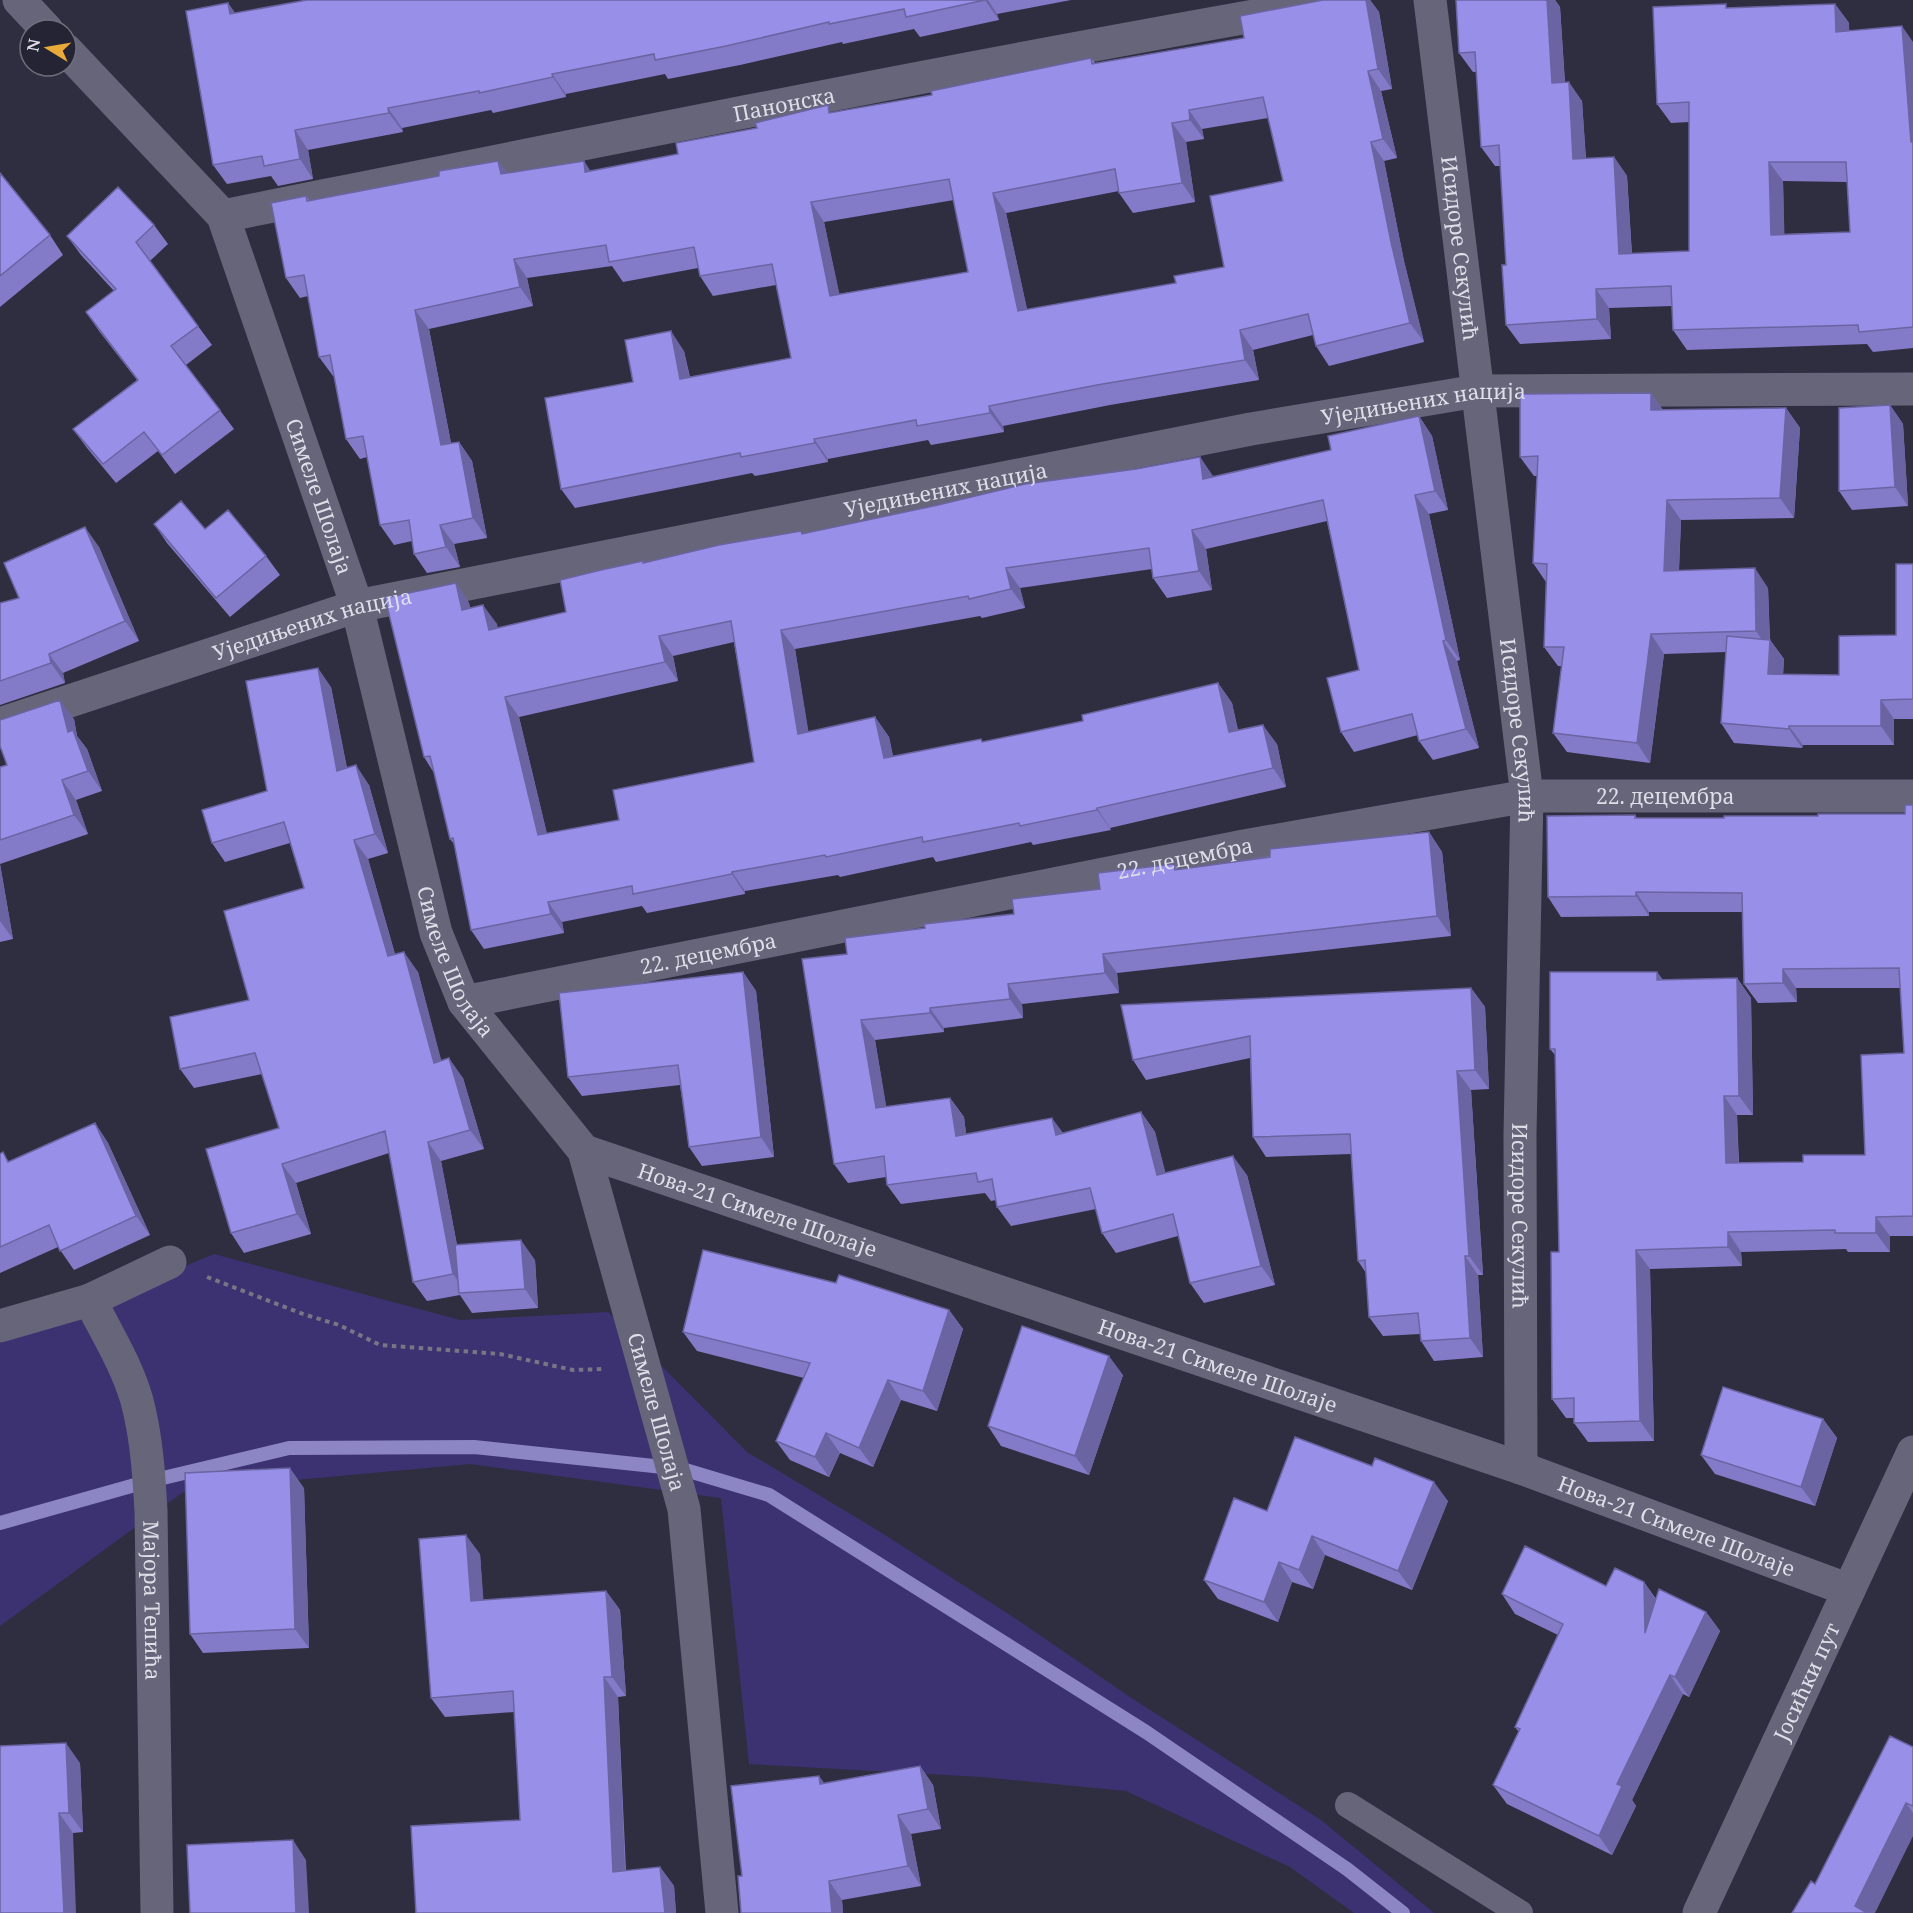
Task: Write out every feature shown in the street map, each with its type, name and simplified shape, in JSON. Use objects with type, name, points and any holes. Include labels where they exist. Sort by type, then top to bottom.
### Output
[{"type":"street","points":[[19,0],[36,18]]},
{"type":"street","name":"Панонска","points":[[223,216],[722,116],[1162,32],[1345,0]]},
{"type":"street","name":"Исидоре Секулић","points":[[1430,0],[1527,796],[1520,1134],[1521,1468]]},
{"type":"street","name":"Симеле Шолаја","points":[[78,63],[223,216],[357,606],[436,933],[464,1002],[584,1151],[684,1509],[722,1913]]},
{"type":"street","name":"Уједињених нација","points":[[0,724],[357,606],[1251,429],[1477,391],[1913,389]]},
{"type":"street","name":"22. децембра","points":[[464,1002],[1244,846],[1527,796],[1913,796]]},
{"type":"street","name":"Нова-21 Симеле Шолаје","points":[[584,1151],[1521,1468],[1849,1590]]},
{"type":"street","points":[[0,1326],[90,1300],[170,1262]]},
{"type":"street","name":"Мајора Тепића","points":[[90,1300],[129,1380],[139,1408],[147,1453],[151,1511],[157,1913]]},
{"type":"street","name":"Јосићки пут","points":[[1699,1913],[1913,1452]]},
{"type":"lane","points":[[1348,1805],[1520,1913]]},
{"type":"path","points":[[170,1262],[303,1314],[339,1325],[380,1345],[500,1354],[573,1370],[604,1369],[621,1346],[632,1321]]},
{"type":"shaded area","points":[[214,1254],[460,1320],[608,1312],[747,1452],[877,1530],[1010,1615],[1130,1697],[1321,1820],[1434,1913],[1354,1913],[1290,1867],[1126,1791],[982,1777],[749,1764],[721,1498],[470,1464],[186,1490],[0,1626],[0,1343]]},
{"type":"building","points":[[307,0],[985,0],[906,17],[904,9],[829,24],[829,22],[655,60],[654,54],[552,74],[553,77],[479,93],[479,91],[388,108],[389,113],[295,130],[300,159],[264,166],[262,156],[213,165],[186,11],[228,3],[230,14]]},
{"type":"building","points":[[1323,0],[1366,0],[1378,69],[1368,71],[1383,139],[1371,142],[1410,323],[1316,346],[1308,314],[1240,330],[1245,360],[989,406],[990,413],[917,426],[916,420],[814,439],[815,443],[741,457],[740,453],[561,489],[545,398],[633,382],[625,340],[671,331],[680,379],[791,358],[772,264],[700,276],[694,247],[609,262],[606,245],[514,259],[520,287],[415,310],[441,445],[459,442],[473,518],[440,525],[446,547],[414,554],[409,520],[380,525],[363,436],[346,439],[330,355],[319,357],[304,275],[286,278],[271,203],[306,196],[307,201],[439,176],[439,171],[498,161],[501,174],[584,161],[585,172],[678,154],[676,143],[757,128],[755,123],[828,105],[829,113],[932,95],[931,91],[1091,58],[1092,64],[1244,38],[1240,16]],"holes":[[[1263,97],[1283,181],[1210,196],[1224,267],[1174,276],[1176,283],[1018,311],[993,193],[1115,169],[1119,193],[1182,183],[1172,123],[1190,120],[1189,110]],[[949,179],[968,272],[830,296],[811,202]]]},
{"type":"building","points":[[1456,0],[1547,0],[1552,83],[1569,82],[1573,159],[1614,157],[1619,254],[1689,251],[1689,102],[1657,104],[1653,7],[1726,4],[1726,8],[1835,4],[1836,32],[1902,26],[1911,142],[1913,142],[1913,327],[1859,332],[1858,325],[1673,330],[1671,286],[1596,289],[1597,319],[1506,325],[1502,265],[1506,265],[1499,145],[1481,147],[1475,52],[1459,53]],"holes":[[[1769,162],[1846,162],[1850,232],[1771,235]]]},
{"type":"building","points":[[0,173],[50,235],[0,276]]},
{"type":"building","points":[[118,187],[154,225],[136,242],[198,326],[171,346],[220,410],[162,455],[144,432],[103,464],[73,429],[138,380],[86,312],[116,289],[67,236]]},
{"type":"building","points":[[1651,393],[1651,410],[1786,408],[1780,498],[1667,500],[1664,571],[1755,568],[1756,631],[1651,634],[1637,743],[1553,733],[1564,647],[1544,647],[1547,564],[1533,563],[1538,456],[1520,457],[1520,394]]},
{"type":"building","points":[[1890,405],[1895,487],[1839,491],[1839,408]]},
{"type":"building","points":[[1419,416],[1435,491],[1415,495],[1446,640],[1443,641],[1466,729],[1419,741],[1412,714],[1341,732],[1327,678],[1359,670],[1323,500],[1192,530],[1199,571],[1153,578],[1149,548],[1006,568],[1011,589],[969,599],[968,596],[781,630],[798,734],[875,717],[884,758],[981,739],[982,742],[1083,721],[1082,715],[1218,683],[1229,732],[1263,725],[1273,768],[1020,826],[1019,823],[923,842],[922,837],[826,857],[825,855],[732,872],[732,874],[633,894],[632,886],[548,902],[551,914],[471,930],[453,838],[450,839],[430,756],[424,757],[385,598],[456,583],[462,610],[483,605],[489,630],[566,612],[560,580],[601,570],[643,561],[643,563],[719,545],[801,531],[802,534],[1025,484],[1136,469],[1200,457],[1203,479],[1331,450],[1328,436]],"holes":[[[731,621],[754,762],[613,790],[619,820],[538,835],[505,697],[665,662],[659,636]]]},
{"type":"building","points":[[181,501],[205,529],[228,510],[266,556],[216,598],[154,524]]},
{"type":"building","points":[[85,527],[125,621],[49,654],[51,663],[0,681],[0,603],[19,598],[4,563]]},
{"type":"building","points":[[1896,564],[1913,564],[1913,699],[1881,700],[1881,726],[1789,726],[1789,729],[1721,723],[1727,636],[1770,640],[1768,674],[1839,675],[1839,636],[1896,635]]},
{"type":"building","points":[[318,668],[337,771],[356,765],[375,834],[354,840],[388,956],[404,952],[434,1063],[449,1058],[470,1130],[428,1142],[453,1274],[413,1282],[385,1131],[282,1164],[297,1214],[231,1233],[206,1149],[279,1128],[255,1053],[180,1069],[170,1017],[249,1000],[224,911],[304,888],[284,822],[212,843],[202,810],[267,791],[246,681]]},
{"type":"building","points":[[60,700],[68,732],[73,730],[88,771],[62,780],[74,815],[0,840],[0,767],[7,765],[0,746],[0,720]]},
{"type":"building","points":[[1905,805],[1913,805],[1913,1216],[1876,1217],[1876,1233],[1835,1233],[1835,1230],[1728,1232],[1728,1247],[1636,1250],[1640,1421],[1574,1423],[1574,1398],[1552,1399],[1551,1252],[1559,1252],[1555,1049],[1550,1049],[1550,972],[1657,972],[1657,980],[1737,978],[1739,1096],[1724,1096],[1726,1163],[1803,1162],[1803,1155],[1865,1155],[1861,1055],[1904,1053],[1899,968],[1783,969],[1783,983],[1744,984],[1742,893],[1636,892],[1636,896],[1548,897],[1547,816],[1635,815],[1635,818],[1724,818],[1724,816],[1905,814]]},
{"type":"building","points":[[1429,832],[1437,916],[1103,954],[1105,973],[1008,984],[1010,999],[930,1008],[930,1013],[861,1020],[876,1108],[950,1098],[956,1136],[1052,1118],[1056,1135],[1141,1112],[1157,1175],[1233,1156],[1261,1266],[1190,1283],[1173,1214],[1102,1233],[1090,1188],[997,1207],[992,1179],[978,1182],[976,1173],[887,1185],[884,1156],[834,1164],[802,959],[847,954],[845,938],[925,928],[924,924],[1014,914],[1012,899],[1100,889],[1098,873],[1174,864],[1175,870],[1270,857],[1270,849]]},
{"type":"building","points":[[743,972],[761,1137],[689,1147],[678,1065],[568,1077],[559,993]]},
{"type":"building","points":[[1471,988],[1475,1070],[1457,1071],[1469,1256],[1465,1256],[1470,1338],[1421,1341],[1418,1313],[1369,1317],[1365,1260],[1358,1261],[1350,1134],[1253,1137],[1250,1036],[1133,1060],[1121,1005]]},
{"type":"building","points":[[95,1123],[136,1216],[60,1251],[49,1225],[0,1247],[0,1154],[3,1152],[8,1162]]},
{"type":"building","points":[[521,1240],[525,1289],[459,1293],[455,1245]]},
{"type":"building","points":[[703,1250],[836,1283],[839,1275],[949,1310],[923,1391],[888,1380],[859,1448],[826,1433],[815,1457],[776,1441],[810,1363],[683,1332]]},
{"type":"building","points":[[1022,1326],[1109,1356],[1075,1456],[988,1426]]},
{"type":"building","points":[[1723,1387],[1823,1419],[1801,1487],[1701,1455]]},
{"type":"building","points":[[1295,1437],[1372,1466],[1375,1458],[1434,1482],[1398,1571],[1312,1536],[1299,1570],[1279,1562],[1264,1602],[1204,1580],[1234,1498],[1267,1511]]},
{"type":"building","points":[[290,1468],[295,1629],[190,1634],[185,1473]]},
{"type":"building","points":[[466,1535],[471,1601],[606,1591],[612,1677],[604,1677],[613,1872],[660,1867],[665,1913],[416,1913],[411,1826],[520,1820],[513,1691],[431,1698],[419,1539]]},
{"type":"building","points":[[1525,1546],[1606,1586],[1615,1568],[1644,1582],[1645,1633],[1659,1589],[1706,1612],[1675,1677],[1670,1675],[1617,1784],[1622,1786],[1599,1836],[1493,1785],[1520,1729],[1515,1727],[1563,1624],[1502,1594]]},
{"type":"building","points":[[1890,1736],[1913,1747],[1913,1806],[1906,1803],[1855,1906],[1867,1913],[1792,1913],[1811,1881],[1815,1884]]},
{"type":"building","points":[[66,1743],[69,1813],[59,1813],[64,1913],[0,1913],[0,1746]]},
{"type":"building","points":[[920,1766],[928,1809],[898,1815],[908,1866],[829,1881],[832,1913],[741,1913],[738,1876],[742,1876],[731,1786],[819,1776],[820,1784]]},
{"type":"building","points":[[293,1840],[296,1913],[190,1913],[187,1845]]},
{"type":"waterway","points":[[0,1523],[142,1483],[289,1448],[474,1447],[682,1469],[769,1495],[1146,1732],[1347,1869],[1403,1913]]}]
